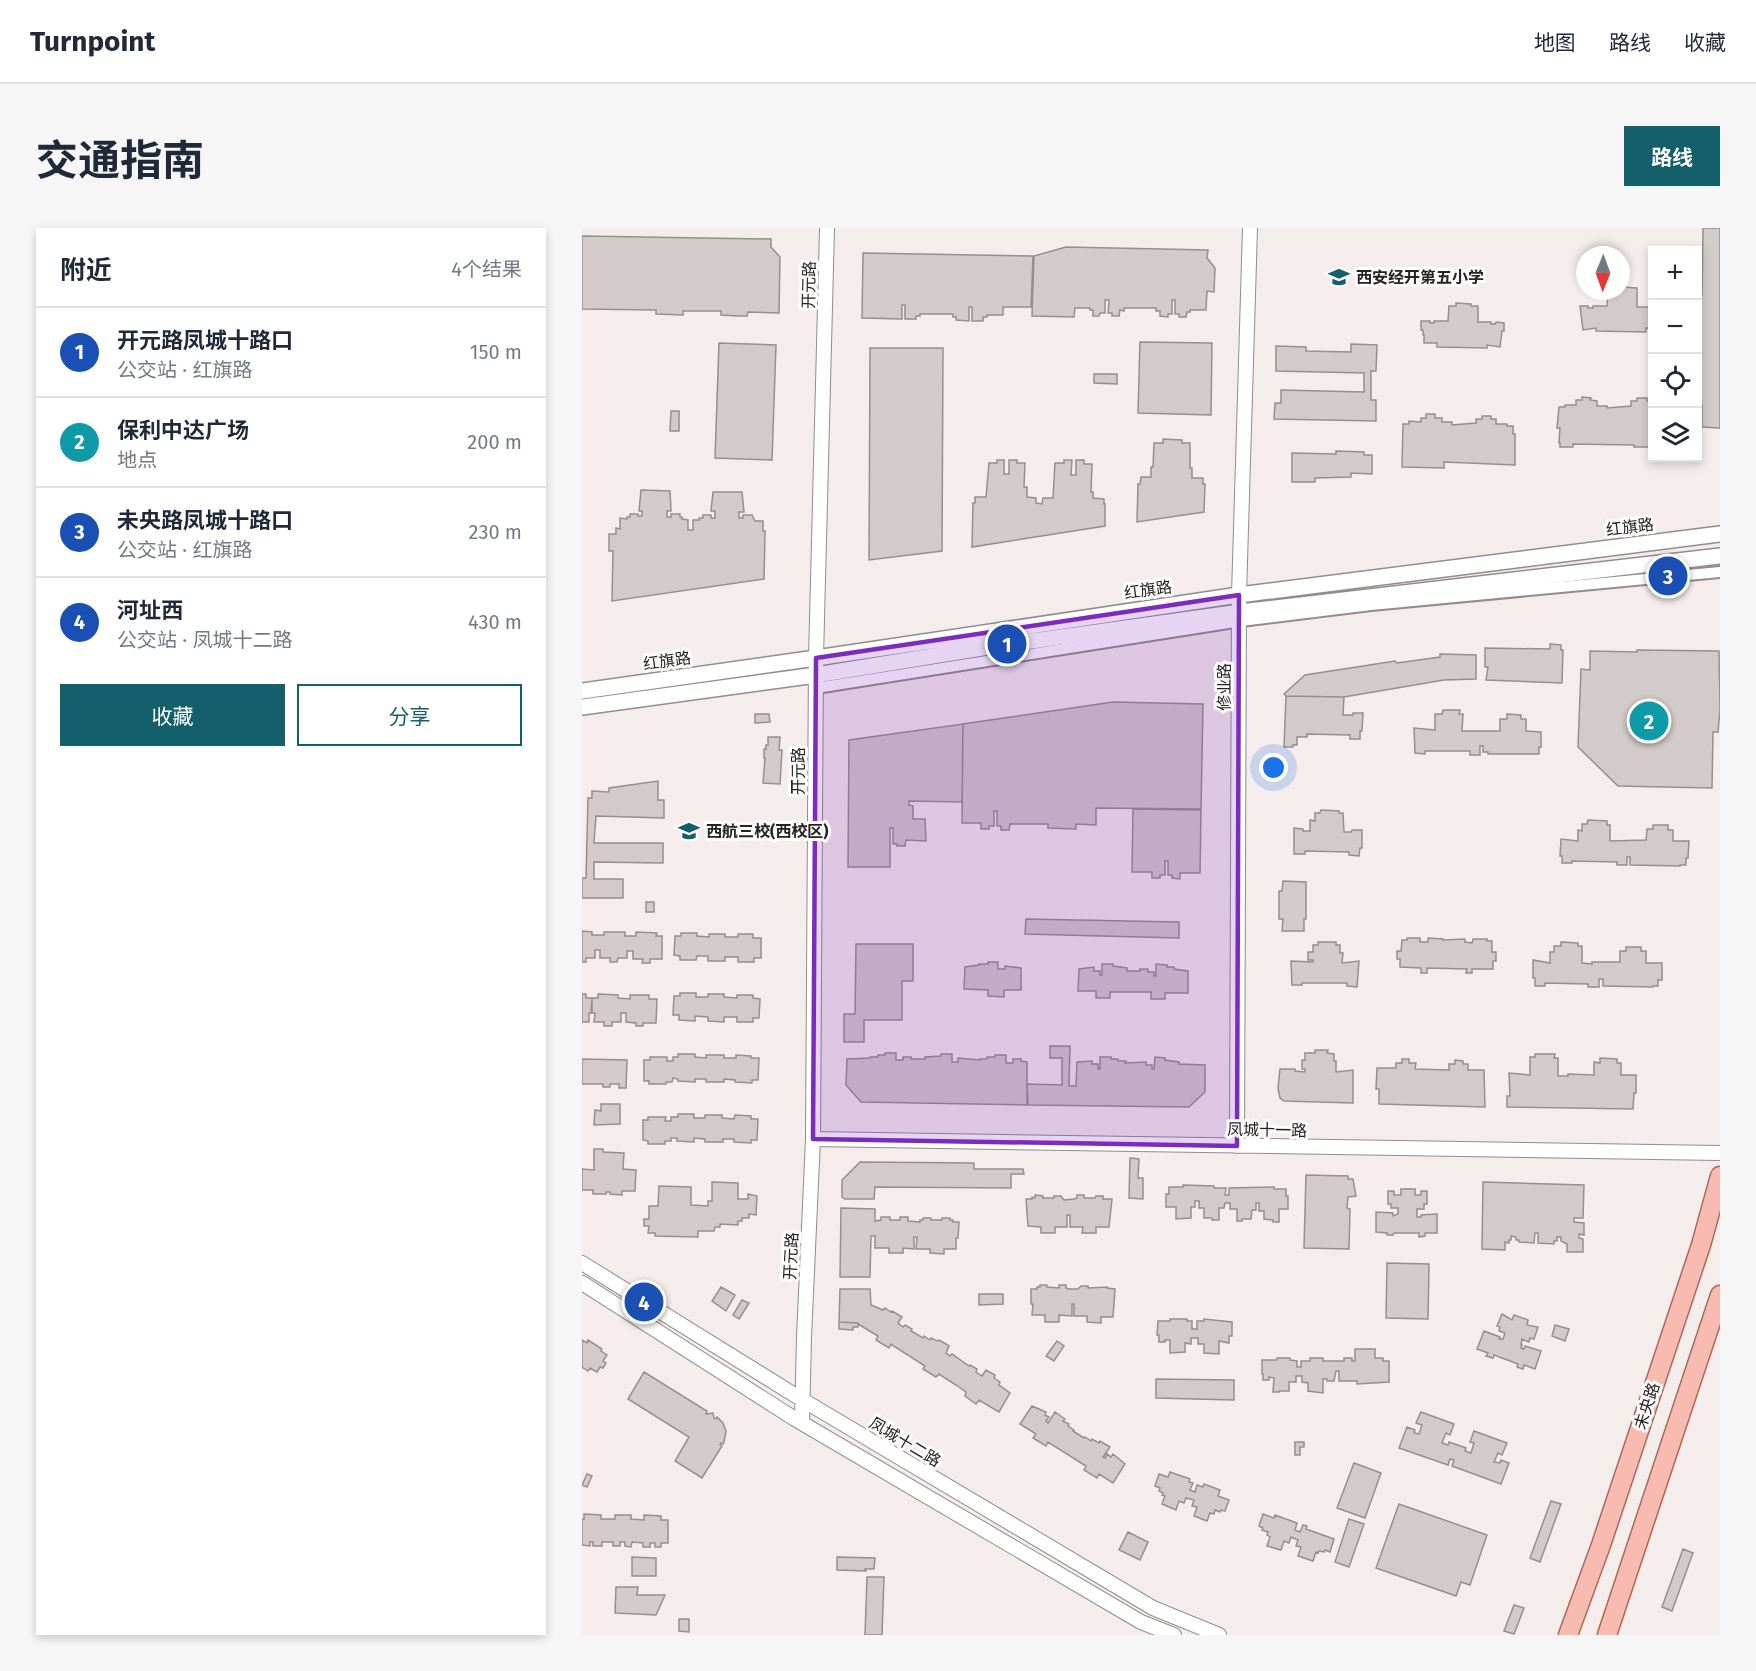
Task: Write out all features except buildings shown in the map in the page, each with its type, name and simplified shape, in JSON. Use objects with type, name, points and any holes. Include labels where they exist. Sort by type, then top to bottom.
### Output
[{"type":"main road","name":"红旗路","points":[[582,691],[1239,595],[1720,534]]},
{"type":"main road","name":"红旗路","points":[[582,707],[816,681],[982,648],[1720,555]]},
{"type":"main road","name":"未央路","points":[[1568,1635],[1601,1545],[1701,1245],[1720,1176]]},
{"type":"main road","points":[[1607,1635],[1720,1295]]},
{"type":"street","name":"开元路","points":[[802,1422],[801,1399],[813,1139],[816,658],[826,228]]},
{"type":"street","name":"修业路","points":[[1237,1146],[1239,595],[1250,228]]},
{"type":"street","points":[[1240,616],[1720,572]]},
{"type":"street","name":"凤城十一路","points":[[813,1139],[1720,1153]]},
{"type":"street","name":"凤城十二路","points":[[582,1263],[801,1399],[1153,1608],[1219,1635]]},
{"type":"street","points":[[582,1283],[802,1422],[1141,1622],[1174,1635]]},
{"type":"highlighted area","points":[[1239,595],[1237,1146],[813,1139],[816,658]]},
{"type":"place","name":"西安经开第五小学","points":[[1339,277]]},
{"type":"place","name":"未央路凤城十路口","points":[[1668,576]]},
{"type":"place","name":"开元路凤城十路口","points":[[1007,644]]},
{"type":"place","name":"保利中达广场","points":[[1649,721]]},
{"type":"place","name":"西航三校(西校区)","points":[[689,831]]},
{"type":"place","name":"河址西","points":[[644,1302]]}]
